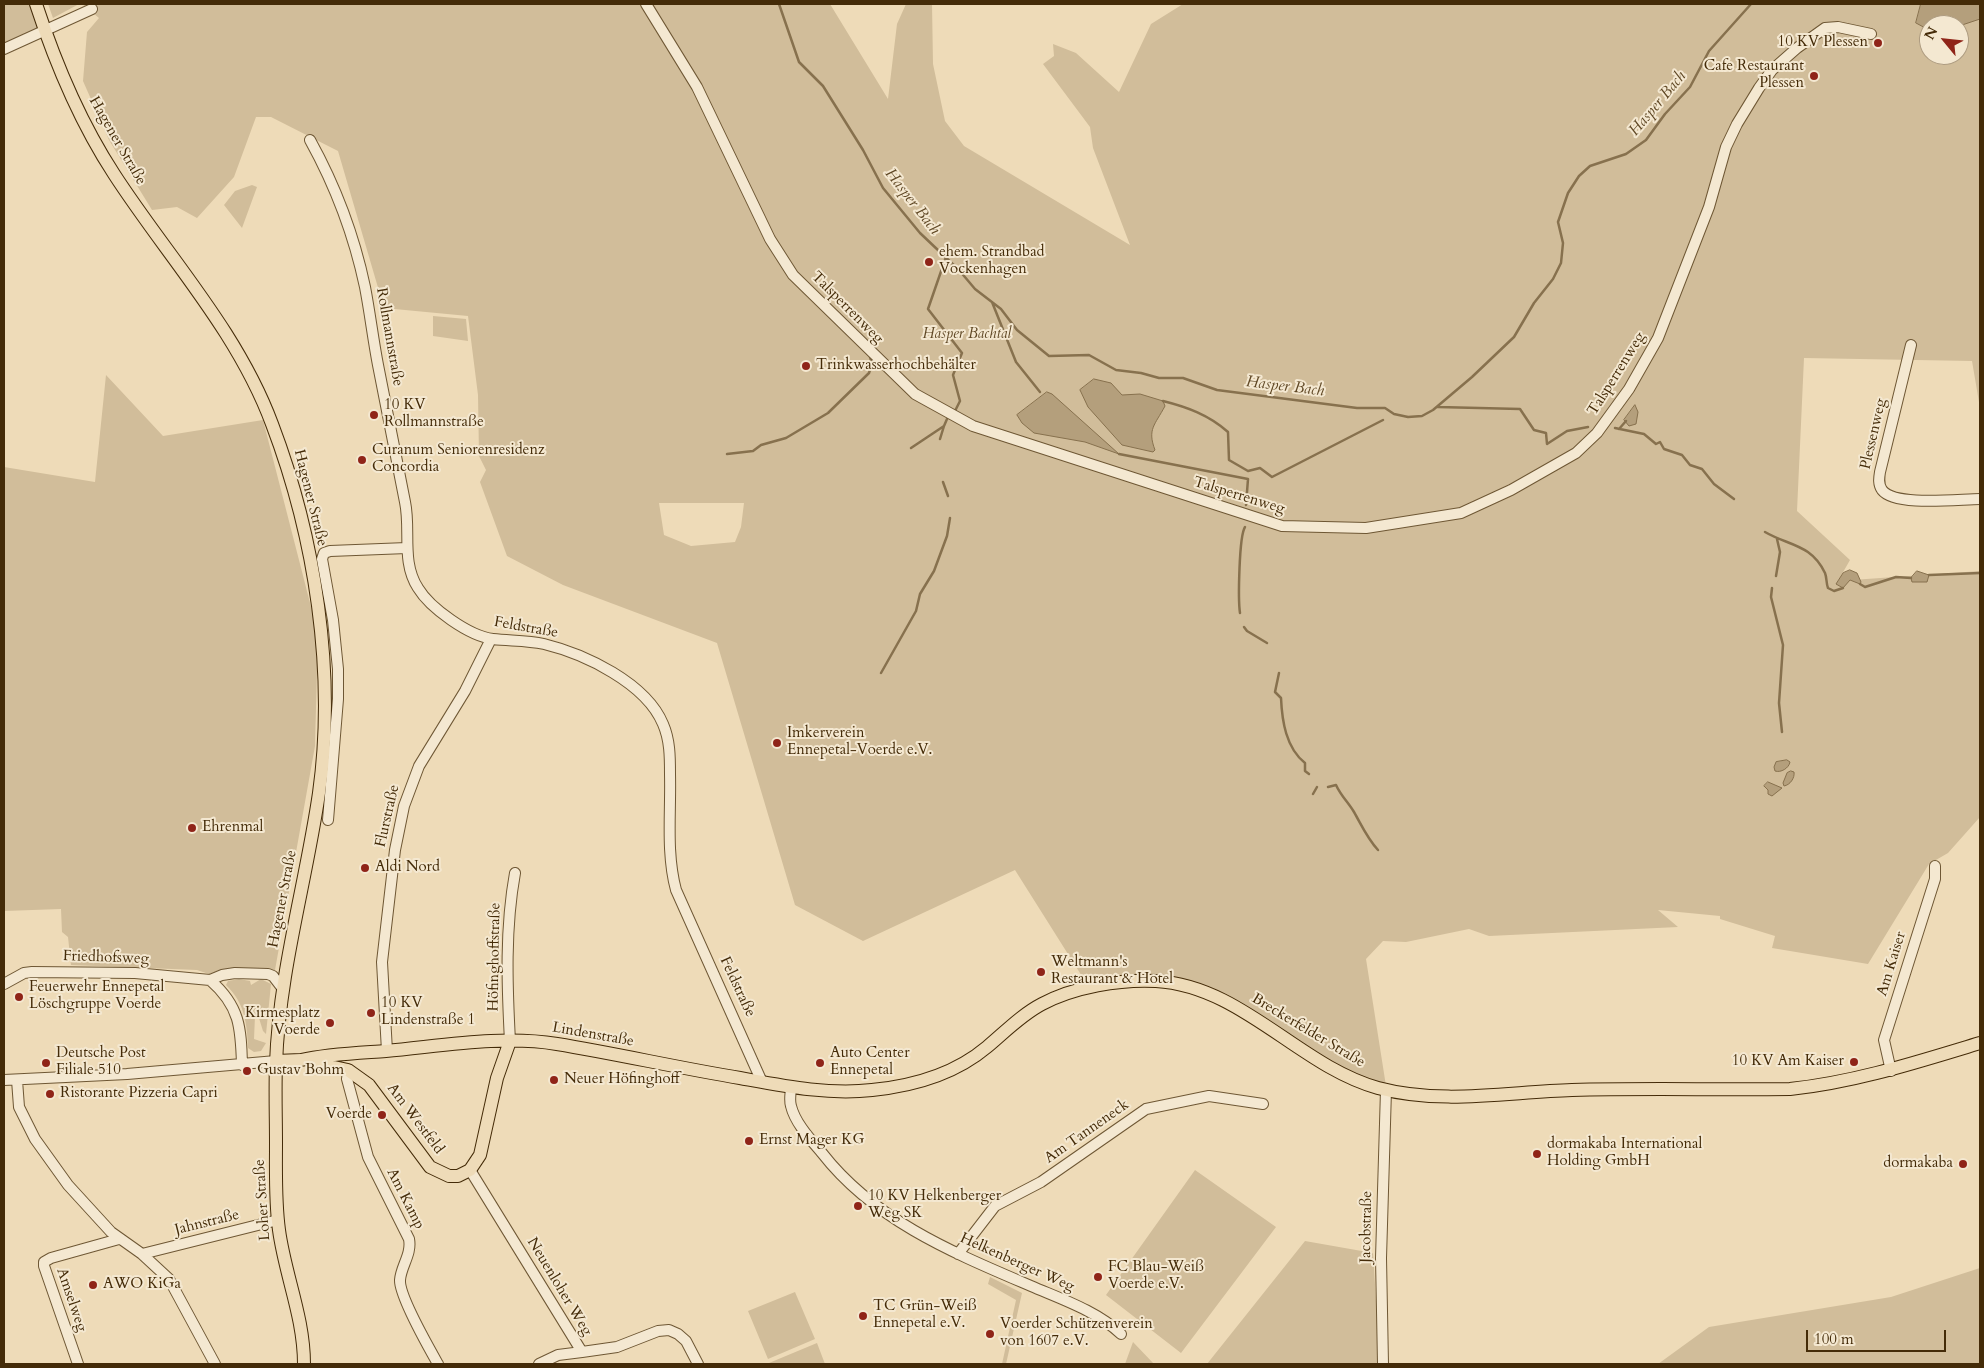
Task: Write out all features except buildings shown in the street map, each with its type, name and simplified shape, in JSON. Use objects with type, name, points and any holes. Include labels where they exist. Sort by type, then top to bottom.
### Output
[{"type":"main road","name":"Hagener Straße","points":[[36,4],[45,32],[79,110],[113,173],[224,330],[250,378],[271,420],[298,508],[322,633],[326,703],[319,791],[283,989],[276,1061]]},
{"type":"main road","name":"Breckerfelder Straße","points":[[824,1090],[874,1090],[935,1076],[969,1060],[1026,1013],[1043,1003],[1092,988],[1145,981],[1185,986],[1224,1001],[1347,1076],[1386,1090],[1438,1097],[1567,1090],[1790,1089],[1848,1081],[1891,1071],[1980,1043]]},
{"type":"main road","name":"Lindenstraße","points":[[276,1061],[510,1041],[558,1044],[762,1082],[824,1090]]},
{"type":"main road","points":[[470,1170],[480,1155],[497,1078],[510,1041]]},
{"type":"main road","points":[[487,1042],[498,1053],[497,1078]]},
{"type":"main road","points":[[348,1070],[354,1054]]},
{"type":"main road","name":"Am Westfeld","points":[[301,1060],[348,1070],[369,1085],[430,1167],[449,1176],[458,1176],[470,1170]]},
{"type":"main road","name":"Loher Straße","points":[[276,1061],[278,1220],[301,1328],[304,1364]]},
{"type":"street","name":"Talsperrenweg","points":[[646,4],[698,87],[770,239],[793,275],[915,394],[973,426],[1282,526],[1366,528],[1461,513],[1546,472],[1576,453],[1597,433],[1624,396],[1658,338],[1709,207],[1729,141],[1746,106],[1772,70],[1813,35],[1825,28],[1838,27],[1871,34]]},
{"type":"street","points":[[4,49],[92,9]]},
{"type":"street","name":"Rollmannstraße","points":[[310,140],[344,209],[365,288],[408,517],[407,548]]},
{"type":"street","name":"Plessenweg","points":[[1911,344],[1880,472],[1880,487],[1886,494],[1901,499],[1980,499]]},
{"type":"street","points":[[328,820],[338,699],[338,669],[333,620],[322,559],[324,553],[330,551],[407,548]]},
{"type":"street","name":"Feldstraße","points":[[407,548],[409,569],[422,594],[455,622],[491,639],[531,641],[560,648],[602,667],[632,684],[656,710],[666,731],[670,755],[671,863],[676,890],[762,1082]]},
{"type":"street","name":"Flurstraße","points":[[387,1051],[382,962],[395,850],[404,806],[418,766],[465,691],[491,639]]},
{"type":"street","name":"Am Kaiser","points":[[1891,1071],[1884,1040],[1935,879],[1935,866]]},
{"type":"street","name":"Höfinghoffstraße","points":[[510,1041],[507,977],[508,928],[515,873]]},
{"type":"street","name":"Friedhofsweg","points":[[4,984],[24,973],[55,971],[145,974],[210,980],[222,975],[235,973],[268,974],[283,989]]},
{"type":"street","points":[[210,980],[232,1003],[237,1016],[242,1065]]},
{"type":"street","name":"Lindenstraße","points":[[4,1080],[242,1065],[276,1061]]},
{"type":"street","name":"Am Kamp","points":[[348,1070],[347,1079],[368,1157],[410,1239],[410,1245],[401,1273],[401,1290],[438,1364]]},
{"type":"street","points":[[17,1080],[19,1107],[35,1139],[68,1184],[119,1239],[142,1254],[169,1279],[215,1364]]},
{"type":"street","name":"Helkenberger Weg","points":[[791,1087],[791,1106],[806,1134],[843,1180],[870,1203],[897,1221],[958,1254],[1109,1323],[1121,1334]]},
{"type":"street","name":"Jacobstraße","points":[[1384,1364],[1381,1258],[1386,1090]]},
{"type":"street","name":"Am Tanneneck","points":[[958,1254],[995,1206],[1041,1182],[1146,1109],[1209,1096],[1263,1104]]},
{"type":"street","name":"Neuenloher Weg","points":[[470,1170],[582,1352],[617,1347],[658,1331],[669,1330],[678,1334],[686,1341],[698,1364]]},
{"type":"street","name":"Jahnstraße","points":[[142,1254],[278,1220]]},
{"type":"street","name":"Amselweg","points":[[78,1364],[44,1262],[51,1258],[119,1239]]},
{"type":"street","points":[[540,1364],[558,1355],[582,1352]]},
{"type":"green space","points":[[4,4],[35,4],[44,31],[4,49]]},
{"type":"green space","points":[[48,4],[79,4],[53,18]]},
{"type":"green space","name":"Hasper Bachtal","points":[[82,4],[830,4],[888,99],[897,24],[906,4],[932,4],[933,64],[945,121],[964,146],[1130,245],[1093,148],[1090,127],[1043,64],[1054,56],[1053,44],[1076,53],[1119,92],[1151,24],[1183,4],[1980,4],[1980,408],[1972,361],[1804,358],[1797,511],[1850,560],[1838,581],[1980,571],[1980,817],[1948,853],[1929,864],[1868,964],[1772,948],[1775,936],[1720,919],[1720,916],[1658,910],[1678,927],[1489,936],[1469,929],[1406,942],[1383,941],[1366,959],[1386,1086],[1324,1060],[1187,980],[1142,974],[1085,981],[1015,870],[863,941],[795,905],[717,643],[563,585],[507,556],[480,482],[486,470],[479,456],[478,395],[468,316],[384,308],[338,151],[271,117],[256,117],[234,177],[197,218],[177,207],[152,210],[109,140],[83,81],[87,32],[99,18]],"holes":[[[659,503],[744,503],[741,527],[735,542],[691,546],[664,535]]]},
{"type":"green space","points":[[252,185],[257,187],[242,228],[224,205],[235,191]]},
{"type":"green space","points":[[433,316],[466,319],[468,341],[433,336]]},
{"type":"green space","points":[[106,375],[163,436],[263,420],[318,634],[315,746],[275,970],[220,970],[209,974],[197,970],[71,965],[68,937],[62,932],[61,909],[4,911],[4,467],[95,482]]},
{"type":"green space","points":[[239,979],[250,981],[251,985],[261,979],[271,984],[266,1034],[263,1031],[258,1015],[255,1016],[254,1039],[266,1043],[261,1051],[254,1052],[248,1048],[244,1014],[237,999],[226,985],[228,981]]},
{"type":"green space","points":[[1195,1170],[1276,1227],[1181,1353],[1106,1295]]},
{"type":"green space","points":[[1305,1241],[1373,1253],[1380,1364],[1207,1364]]},
{"type":"green space","points":[[1980,1268],[1980,1364],[1658,1364],[1709,1327],[1891,1297]]},
{"type":"green space","points":[[990,1277],[1022,1293],[1006,1364],[1002,1364],[1016,1300],[988,1284]]},
{"type":"green space","points":[[795,1292],[815,1339],[768,1359],[748,1311]]},
{"type":"green space","points":[[1133,1342],[1154,1364],[1125,1364]]},
{"type":"green space","points":[[817,1343],[825,1364],[769,1363]]},
{"type":"shaded area","points":[[1921,4],[1980,4],[1980,19],[1969,23],[1969,15],[1919,15],[1919,25],[1916,23]]},
{"type":"shaded area","points":[[1094,379],[1111,383],[1122,395],[1140,394],[1163,401],[1165,406],[1152,432],[1155,450],[1153,452],[1122,445],[1088,407],[1080,390]]},
{"type":"shaded area","points":[[1047,392],[1052,394],[1119,454],[1085,442],[1034,433],[1022,423],[1017,415]]},
{"type":"shaded area","points":[[1635,405],[1638,412],[1636,424],[1629,426],[1624,420]]},
{"type":"shaded area","points":[[1850,570],[1857,573],[1860,584],[1850,580],[1843,588],[1836,584],[1843,573]]},
{"type":"shaded area","points":[[1917,571],[1929,575],[1927,582],[1912,582],[1911,578]]},
{"type":"shaded area","points":[[1787,760],[1790,762],[1786,768],[1782,771],[1775,771],[1776,762]]},
{"type":"shaded area","points":[[1794,772],[1793,779],[1784,786],[1783,783],[1787,773]]},
{"type":"shaded area","points":[[1768,782],[1782,788],[1772,796],[1768,794],[1768,790],[1764,786]]},
{"type":"waterway","name":"Hasper Bach","points":[[779,4],[799,62],[823,86],[863,150],[883,188],[920,233],[959,270],[975,289],[1001,309],[1017,330],[1049,356],[1089,355],[1116,370],[1141,373],[1159,378],[1183,378],[1217,390],[1357,408],[1385,408],[1394,414],[1408,417],[1422,416],[1433,410],[1472,377],[1514,337],[1534,303],[1553,279],[1561,263],[1563,243],[1558,222],[1568,193],[1579,176],[1590,166],[1626,154],[1646,140],[1665,114],[1690,87],[1709,51],[1751,4]]},
{"type":"waterway","points":[[946,257],[928,309],[962,353],[953,375],[960,401],[955,411]]},
{"type":"waterway","points":[[992,302],[1016,362],[1040,392]]},
{"type":"waterway","points":[[859,320],[870,332]]},
{"type":"waterway","points":[[727,454],[753,451],[761,445],[786,438],[828,413],[869,373],[872,364],[870,357]]},
{"type":"waterway","points":[[1163,401],[1197,412],[1221,426],[1228,432],[1229,460],[1248,471],[1260,468],[1272,477],[1383,420]]},
{"type":"waterway","points":[[1438,407],[1520,409],[1534,430],[1546,433],[1547,444],[1567,431],[1588,427]]},
{"type":"waterway","points":[[911,448],[944,426],[947,419]]},
{"type":"waterway","points":[[1619,429],[1626,421]]},
{"type":"waterway","points":[[940,439],[944,426]]},
{"type":"waterway","points":[[1615,428],[1644,434],[1656,444],[1660,442],[1664,449],[1682,455],[1690,465],[1702,469],[1714,484],[1734,499]]},
{"type":"waterway","points":[[1119,454],[1248,479],[1246,505]]},
{"type":"waterway","points":[[943,482],[948,496]]},
{"type":"waterway","points":[[881,673],[916,611],[920,594],[934,571],[947,536],[950,518]]},
{"type":"waterway","points":[[1240,613],[1240,555],[1245,527]]},
{"type":"waterway","points":[[1765,532],[1799,547],[1813,556],[1825,573],[1828,588],[1834,591],[1843,588]]},
{"type":"waterway","points":[[1776,576],[1780,552],[1777,539]]},
{"type":"waterway","points":[[1929,575],[1980,573]]},
{"type":"waterway","points":[[1860,584],[1865,587],[1896,577],[1911,578]]},
{"type":"waterway","points":[[1772,588],[1771,597],[1783,645],[1779,703],[1782,732]]},
{"type":"waterway","points":[[1244,627],[1247,631],[1267,643]]},
{"type":"waterway","points":[[1279,673],[1275,692],[1281,698],[1286,734],[1293,750],[1305,763],[1305,771],[1309,774]]},
{"type":"waterway","points":[[1328,787],[1336,785],[1378,850]]},
{"type":"waterway","points":[[1313,794],[1317,787]]},
{"type":"place","name":"10 KV Plessen","points":[[1878,43]]},
{"type":"place","name":"Cafe Restaurant Plessen","points":[[1814,76]]},
{"type":"place","name":"ehem. Strandbad Vockenhagen","points":[[929,262]]},
{"type":"place","name":"Trinkwasserhochbehälter","points":[[806,366]]},
{"type":"place","name":"10 KV Rollmannstraße","points":[[374,415]]},
{"type":"place","name":"Curanum Seniorenresidenz Concordia","points":[[362,460]]},
{"type":"place","name":"Imkerverein Ennepetal-Voerde e.V.","points":[[777,743]]},
{"type":"place","name":"Ehrenmal","points":[[192,828]]},
{"type":"place","name":"Aldi Nord","points":[[365,868]]},
{"type":"place","name":"Weltmann's Restaurant & Hotel","points":[[1041,972]]},
{"type":"place","name":"Feuerwehr Ennepetal Löschgruppe Voerde","points":[[19,997]]},
{"type":"place","name":"10 KV Lindenstraße 1","points":[[371,1013]]},
{"type":"place","name":"Kirmesplatz Voerde","points":[[330,1023]]},
{"type":"place","name":"10 KV Am Kaiser","points":[[1854,1062]]},
{"type":"place","name":"Deutsche Post Filiale 510","points":[[46,1063]]},
{"type":"place","name":"Auto Center Ennepetal","points":[[820,1063]]},
{"type":"place","name":"Gustav Bohm","points":[[247,1071]]},
{"type":"place","name":"Neuer Höfinghoff","points":[[554,1080]]},
{"type":"place","name":"Ristorante Pizzeria Capri","points":[[50,1094]]},
{"type":"place","name":"Voerde","points":[[382,1115]]},
{"type":"place","name":"Ernst Mager KG","points":[[749,1141]]},
{"type":"place","name":"dormakaba International Holding GmbH","points":[[1537,1154]]},
{"type":"place","name":"dormakaba","points":[[1963,1164]]},
{"type":"place","name":"10 KV Helkenberger Weg SK","points":[[858,1206]]},
{"type":"place","name":"FC Blau-Weiß Voerde e.V.","points":[[1098,1277]]},
{"type":"place","name":"AWO KiGa","points":[[93,1285]]},
{"type":"place","name":"TC Grün-Weiß Ennepetal e.V.","points":[[863,1316]]},
{"type":"place","name":"Voerder Schützenverein von 1607 e.V.","points":[[990,1334]]}]
